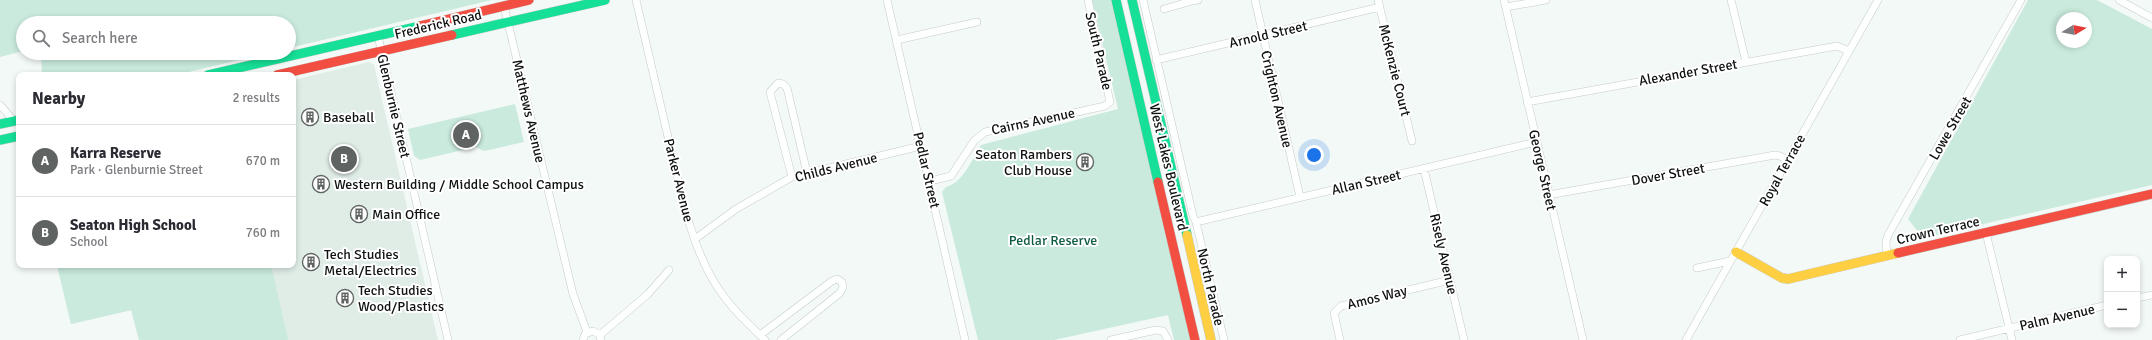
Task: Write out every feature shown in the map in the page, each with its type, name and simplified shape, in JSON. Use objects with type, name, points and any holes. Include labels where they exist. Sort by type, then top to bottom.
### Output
[{"type":"main road","name":"Frederick Road","points":[[296,55],[529,0]]},
{"type":"main road","name":"Frederick Road","points":[[290,72],[605,0]]},
{"type":"main road","name":"West Lakes Boulevard","points":[[1116,0],[1196,340]]},
{"type":"main road","name":"West Lakes Boulevard","points":[[1132,0],[1211,340]]},
{"type":"main road","name":"Frederick Road","points":[[221,72],[273,60]]},
{"type":"main road","points":[[0,124],[16,121]]},
{"type":"main road","points":[[0,140],[16,137]]},
{"type":"main road","name":"Crown Terrace","points":[[1736,252],[1782,278],[1788,279],[2152,194]]},
{"type":"street","name":"Parker Avenue","points":[[636,0],[682,197],[695,239],[713,279],[727,301],[741,318],[762,338]]},
{"type":"street","name":"Pedlar Street","points":[[887,0],[966,340]]},
{"type":"street","name":"South Parade","points":[[1088,0],[1110,102]]},
{"type":"street","name":"North Parade","points":[[1143,0],[1193,216],[1196,222],[1224,340]]},
{"type":"street","points":[[1164,9],[1185,1],[1198,0]]},
{"type":"street","name":"Crighton Avenue","points":[[1255,0],[1300,197]]},
{"type":"street","points":[[1505,4],[1546,0]]},
{"type":"street","points":[[1731,0],[1746,62]]},
{"type":"street","name":"Royal Terrace","points":[[1686,340],[1878,0]]},
{"type":"street","name":"Lowe Street","points":[[1887,256],[1886,241],[1888,235],[2021,0]]},
{"type":"street","points":[[2120,0],[2152,18]]},
{"type":"street","name":"Arnold Street","points":[[1156,60],[1263,35],[1379,4]]},
{"type":"street","name":"McKenzie Court","points":[[1379,4],[1412,141]]},
{"type":"street","name":"George Street","points":[[1505,4],[1548,195],[1583,340]]},
{"type":"street","name":"Matthews Avenue","points":[[504,6],[573,294],[587,332]]},
{"type":"street","points":[[897,40],[978,22]]},
{"type":"street","name":"Glenburnie Street","points":[[378,36],[448,340]]},
{"type":"street","name":"Alexander Street","points":[[1527,102],[1837,46],[1849,51]]},
{"type":"street","points":[[792,177],[770,92],[778,83],[783,84],[787,88],[807,173]]},
{"type":"street","name":"Cairns Avenue","points":[[930,181],[951,176],[974,141],[985,132],[1104,106],[1110,102]]},
{"type":"street","points":[[0,105],[16,120]]},
{"type":"street","name":"Allan Street","points":[[1196,222],[1536,142]]},
{"type":"street","name":"Childs Avenue","points":[[695,239],[736,209],[792,177],[921,146]]},
{"type":"street","name":"Dover Street","points":[[1548,195],[1775,155],[1787,160]]},
{"type":"street","name":"Risely Avenue","points":[[1424,169],[1464,340]]},
{"type":"street","points":[[1986,233],[2012,340]]},
{"type":"street","points":[[1697,268],[1730,261]]},
{"type":"street","points":[[583,340],[587,332],[593,331],[601,338],[648,294],[669,270]]},
{"type":"street","points":[[762,338],[832,281],[838,279],[842,282],[843,287],[840,293],[781,340]]},
{"type":"street","name":"Amos Way","points":[[1340,340],[1334,313],[1341,306],[1450,280]]},
{"type":"street","points":[[2140,297],[2152,295]]},
{"type":"street","name":"Palm Avenue","points":[[1960,340],[2104,306]]},
{"type":"street","points":[[1112,340],[1156,330],[1163,331],[1168,338]]},
{"type":"shaded area","points":[[369,62],[374,65],[438,340],[139,340],[132,310],[71,324],[58,268],[296,268],[296,79]]},
{"type":"green space","points":[[0,0],[492,0],[296,46],[296,16],[16,16],[16,53],[0,57]]},
{"type":"green space","name":"Pedlar Reserve","points":[[1092,0],[1111,0],[1191,340],[1174,340],[1168,315],[1054,340],[978,340],[942,192],[946,187],[952,185],[962,176],[981,145],[1118,109]]},
{"type":"green space","points":[[2028,0],[2097,0],[2152,29],[2152,185],[1923,238],[1908,219]]},
{"type":"green space","points":[[41,60],[239,60],[189,72],[42,72]]},
{"type":"green space","points":[[515,104],[524,142],[484,151],[476,147],[420,160],[414,156],[408,129]]},
{"type":"green space","points":[[58,268],[272,268],[288,340],[139,340],[131,310],[71,324]]},
{"type":"traffic: fast","points":[[452,35],[605,0]]},
{"type":"traffic: fast","points":[[1116,0],[1158,182]]},
{"type":"traffic: fast","points":[[1132,0],[1187,235]]},
{"type":"traffic: fast","points":[[296,55],[420,26]]},
{"type":"traffic: fast","points":[[221,72],[273,60]]},
{"type":"traffic: fast","points":[[0,124],[16,121]]},
{"type":"traffic: fast","points":[[0,140],[16,137]]},
{"type":"traffic: slow","points":[[1187,235],[1211,340]]},
{"type":"traffic: slow","points":[[1736,252],[1782,278],[1788,279],[1898,253]]},
{"type":"traffic: jam","points":[[420,26],[529,0]]},
{"type":"traffic: jam","points":[[290,72],[452,35]]},
{"type":"traffic: jam","points":[[1158,182],[1195,340]]},
{"type":"traffic: jam","points":[[1898,253],[2152,194]]},
{"type":"place","name":"Baseball","points":[[310,117]]},
{"type":"place","name":"Karra Reserve","points":[[466,135]]},
{"type":"place","name":"Seaton High School","points":[[344,159]]},
{"type":"place","name":"Seaton Rambers Club House","points":[[1085,162]]},
{"type":"place","name":"Western Building / Middle School Campus","points":[[321,184]]},
{"type":"place","name":"Main Office","points":[[359,214]]},
{"type":"place","name":"Tech Studies Metal/Electrics","points":[[311,262]]},
{"type":"place","name":"Tech Studies Wood/Plastics","points":[[345,298]]}]
